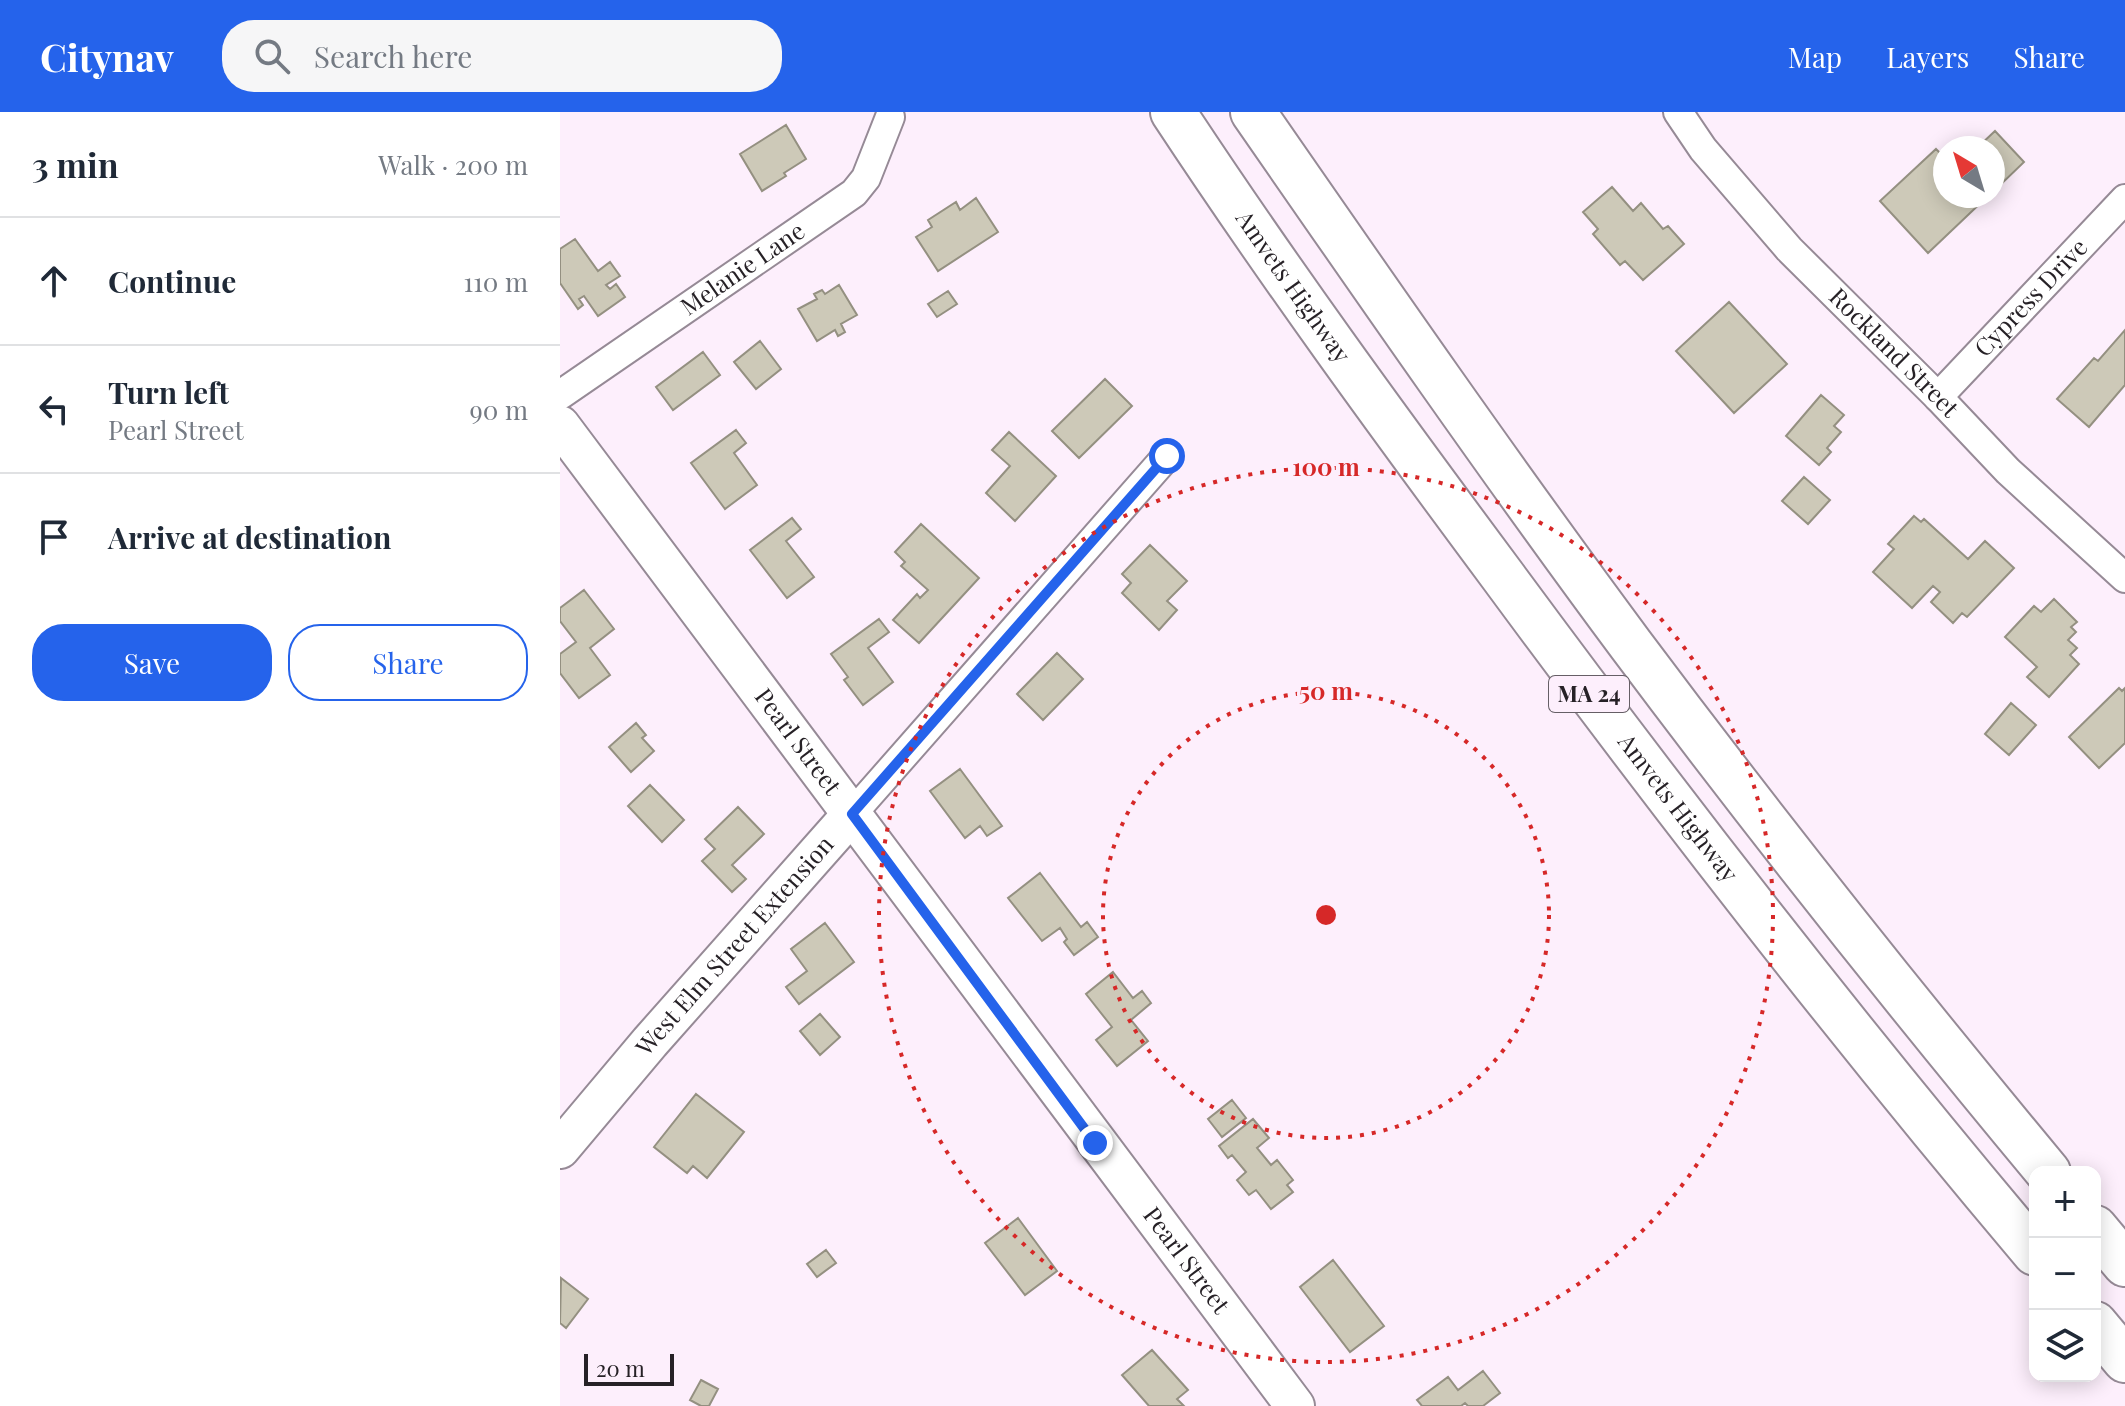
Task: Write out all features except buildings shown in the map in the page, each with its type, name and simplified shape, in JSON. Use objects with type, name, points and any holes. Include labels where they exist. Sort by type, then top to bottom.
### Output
[{"type":"highway","name":"Amvets Highway","points":[[1173,112],[1222,187],[1384,414],[1620,735],[1791,957],[2029,1246]]},
{"type":"highway","name":"MA 24","points":[[1253,112],[1426,363],[1631,645],[1856,936],[2043,1166]]},
{"type":"highway","points":[[2101,1235],[2125,1264]]},
{"type":"highway","points":[[2101,1331],[2125,1360]]},
{"type":"street","name":"Rockland Street","points":[[1678,112],[1703,149],[1789,249],[2008,471],[2125,578]]},
{"type":"street","name":"Melanie Lane","points":[[560,395],[854,193],[866,178],[890,117]]},
{"type":"street","name":"Cypress Drive","points":[[1938,397],[2125,199]]},
{"type":"street","name":"Pearl Street","points":[[560,425],[1295,1406]]},
{"type":"street","name":"West Elm Street Extension","points":[[560,1149],[660,1030],[1167,456]]},
{"type":"route","points":[[1095,1143],[852,814],[1167,456]]}]
